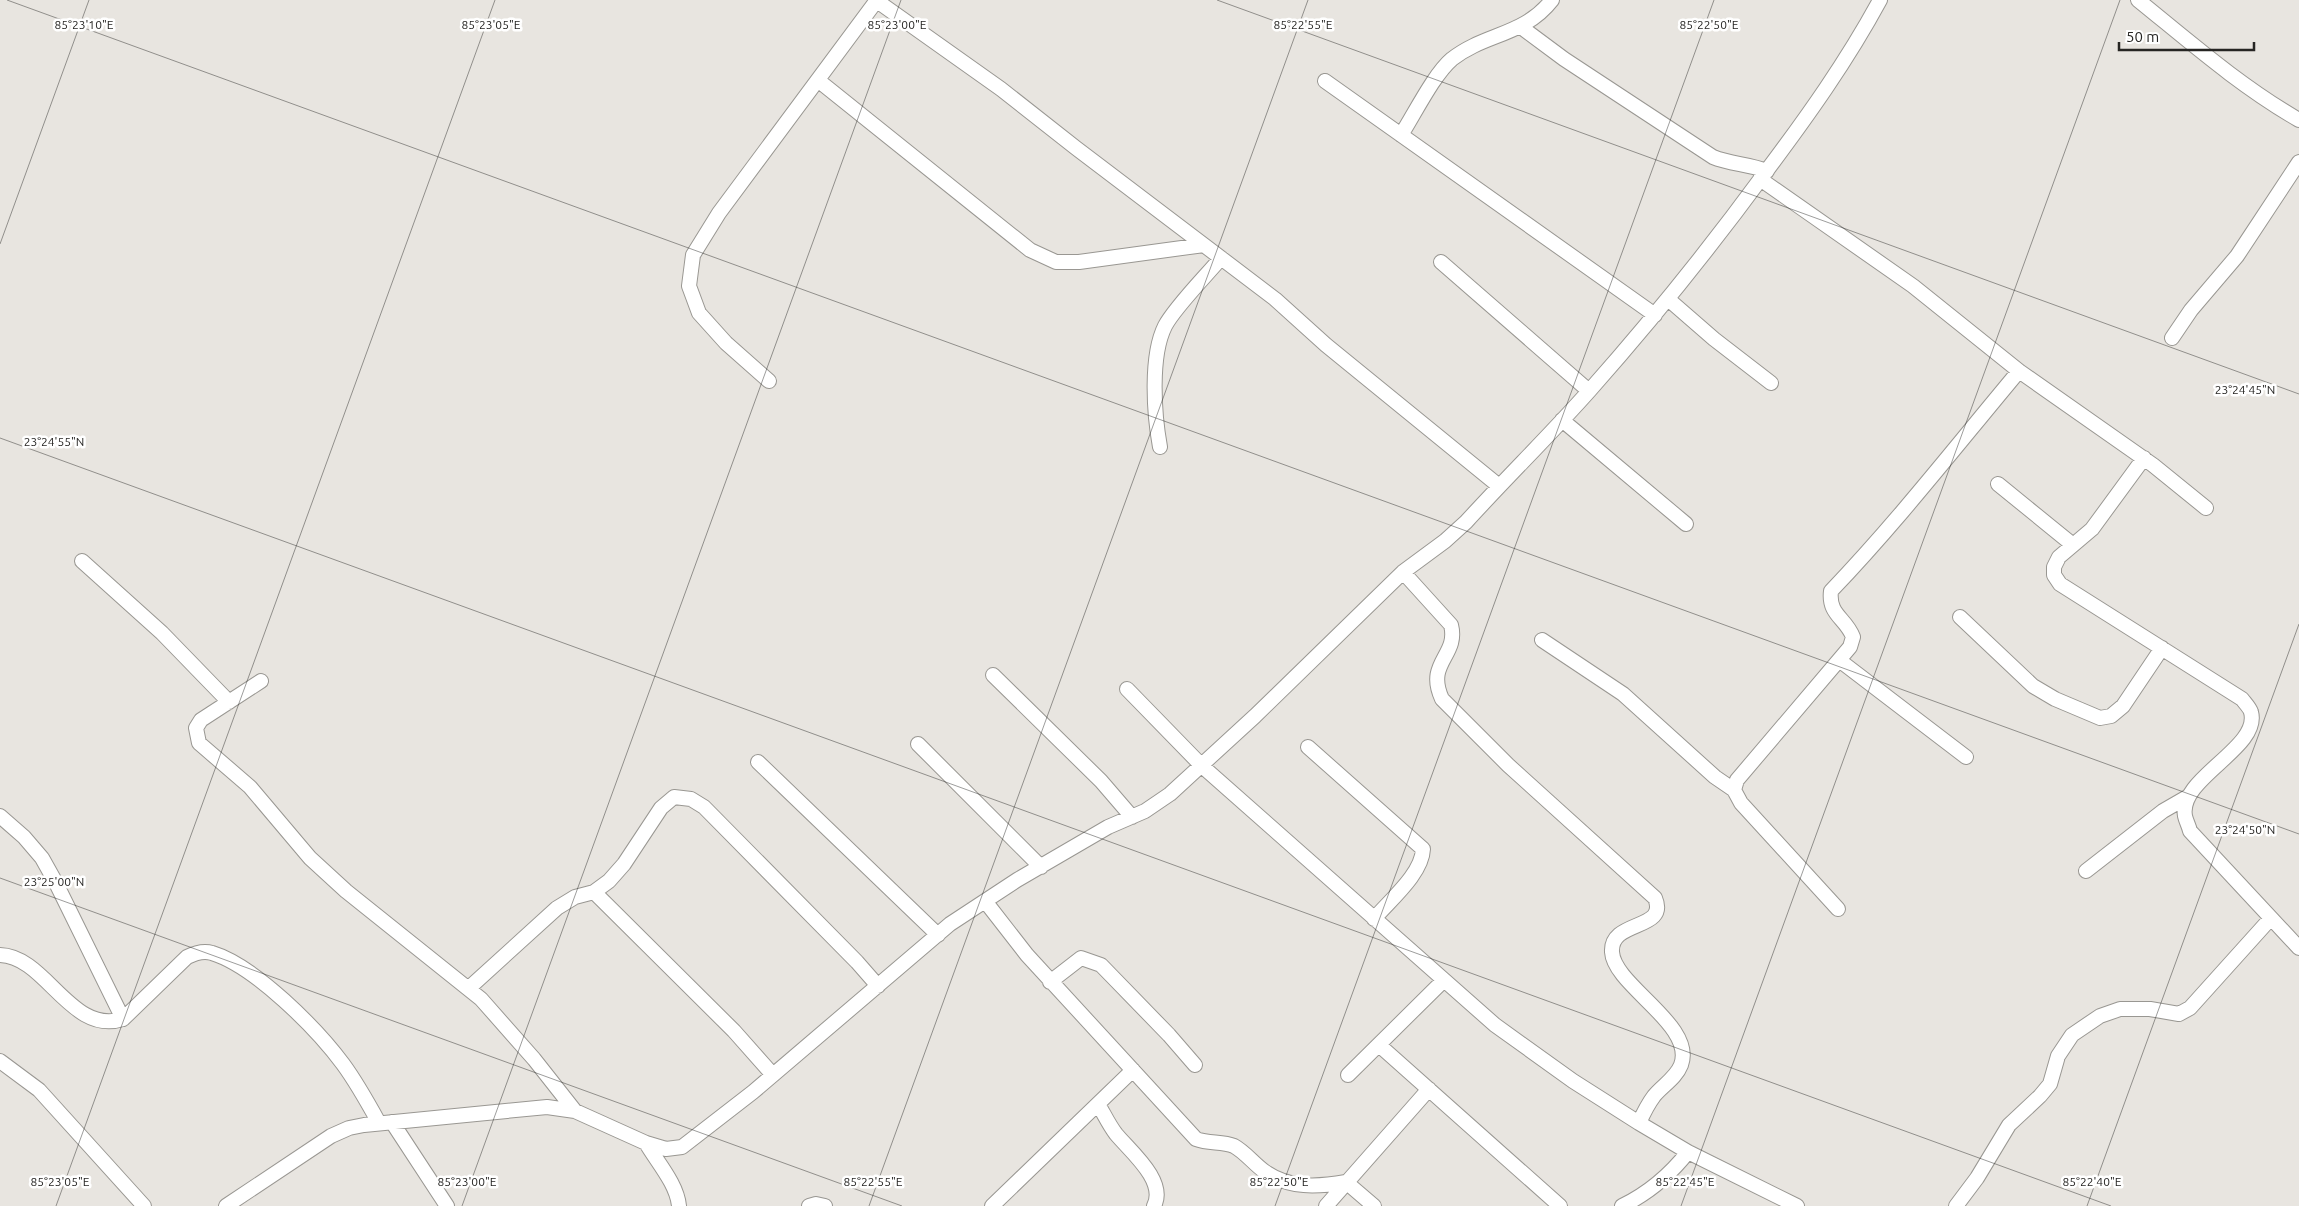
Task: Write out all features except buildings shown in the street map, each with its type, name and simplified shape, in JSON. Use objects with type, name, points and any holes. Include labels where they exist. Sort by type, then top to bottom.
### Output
[{"type":"street","points":[[769,381],[726,343],[699,313],[689,286],[693,255],[719,213],[819,81],[877,0],[986,78],[1275,299],[1326,345],[1499,486]]},
{"type":"street","points":[[1401,136],[1451,60],[1469,48],[1521,27],[1541,14],[1552,0]]},
{"type":"street","points":[[226,1206],[331,1136],[349,1128],[386,1123],[548,1106],[575,1111],[646,1143],[666,1149],[682,1147],[702,1134],[938,935],[985,901],[1108,827],[1132,818],[1170,794],[1202,766],[1403,572],[1445,541],[1589,391],[1668,299],[1764,175],[1804,121],[1859,39],[1880,0]]},
{"type":"street","points":[[2138,0],[2221,68],[2256,94],[2299,120]]},
{"type":"street","points":[[1521,27],[1564,59],[1713,157],[1729,162],[1752,165],[1913,286],[2019,371],[2144,458],[2206,508]]},
{"type":"street","points":[[1325,80],[1401,136],[1655,315]]},
{"type":"street","points":[[819,81],[1030,250],[1056,262],[1079,262],[1204,245]]},
{"type":"street","points":[[2172,338],[2191,310],[2237,256],[2299,162]]},
{"type":"street","points":[[1160,447],[1156,422],[1156,401],[1160,337],[1166,324],[1222,258]]},
{"type":"street","points":[[1441,262],[1589,391]]},
{"type":"street","points":[[1668,299],[1714,339],[1771,383]]},
{"type":"street","points":[[1734,790],[1737,780],[1850,647],[1853,637],[1850,629],[1836,614],[1829,602],[1830,591],[1911,502],[2019,371]]},
{"type":"street","points":[[1562,420],[1686,524]]},
{"type":"street","points":[[2086,870],[2163,811],[2189,796],[2247,734],[2252,721],[2251,710],[2242,699],[2060,584],[2054,575],[2054,567],[2060,557],[2092,528],[2144,458]]},
{"type":"street","points":[[1998,484],[2073,545]]},
{"type":"street","points":[[82,561],[162,633],[229,702]]},
{"type":"street","points":[[1403,572],[1452,626],[1454,634],[1451,644],[1436,672],[1436,685],[1442,698],[1508,765],[1655,898],[1658,906],[1656,914],[1648,921],[1619,932],[1614,940],[1612,952],[1616,963],[1634,987],[1675,1033],[1682,1044],[1681,1066],[1654,1096],[1639,1123]]},
{"type":"street","points":[[1960,617],[2033,686],[2055,699],[2100,718],[2111,716],[2122,706],[2162,648]]},
{"type":"street","points":[[1542,640],[1623,694],[1714,777],[1734,790],[1741,803],[1838,909]]},
{"type":"street","points":[[1839,660],[1966,757]]},
{"type":"street","points":[[993,675],[1101,781],[1132,818]]},
{"type":"street","points":[[261,681],[201,720],[196,728],[200,743],[250,787],[310,858],[346,891],[469,988],[534,1059],[575,1111]]},
{"type":"street","points":[[1127,689],[1202,766],[1495,1025],[1573,1081],[1639,1123],[1688,1152],[1797,1206]]},
{"type":"street","points":[[918,744],[1041,867]]},
{"type":"street","points":[[1308,747],[1423,849],[1422,860],[1418,870],[1374,919]]},
{"type":"street","points":[[758,762],[938,935]]},
{"type":"street","points":[[2189,796],[2184,815],[2190,831],[2299,948]]},
{"type":"street","points":[[469,988],[557,908],[575,897],[594,892],[608,881],[624,864],[661,808],[674,797],[691,799],[704,807],[857,962],[878,986]]},
{"type":"street","points":[[0,816],[24,837],[42,858],[123,1019]]},
{"type":"street","points":[[594,892],[728,1024],[773,1075]]},
{"type":"street","points":[[985,901],[1050,982],[1196,1139],[1206,1143],[1227,1143],[1236,1147],[1264,1171],[1278,1180],[1294,1185],[1324,1186],[1346,1182]]},
{"type":"street","points":[[1956,1206],[1977,1178],[2009,1125],[2050,1084],[2058,1056],[2072,1035],[2100,1016],[2120,1008],[2179,1014],[2190,1008],[2271,918]]},
{"type":"street","points":[[0,955],[8,955],[21,961],[82,1012],[99,1021],[112,1022],[123,1019],[187,957],[199,952],[212,953],[244,969],[283,1000],[316,1032],[361,1089],[447,1206]]},
{"type":"street","points":[[1050,982],[1081,958],[1101,965],[1169,1035],[1195,1066]]},
{"type":"street","points":[[1348,1075],[1444,980]]},
{"type":"street","points":[[1378,1045],[1560,1206]]},
{"type":"street","points":[[0,1061],[39,1090],[144,1206]]},
{"type":"street","points":[[992,1206],[1133,1070]]},
{"type":"street","points":[[1326,1206],[1429,1089]]},
{"type":"street","points":[[1098,1104],[1116,1134],[1142,1162],[1151,1177],[1157,1193],[1154,1206]]},
{"type":"street","points":[[646,1143],[672,1185],[678,1198],[679,1206]]},
{"type":"street","points":[[1622,1206],[1657,1186],[1673,1171],[1688,1152]]},
{"type":"street","points":[[1346,1182],[1374,1206]]},
{"type":"street","points":[[809,1206],[816,1204],[825,1206]]}]
